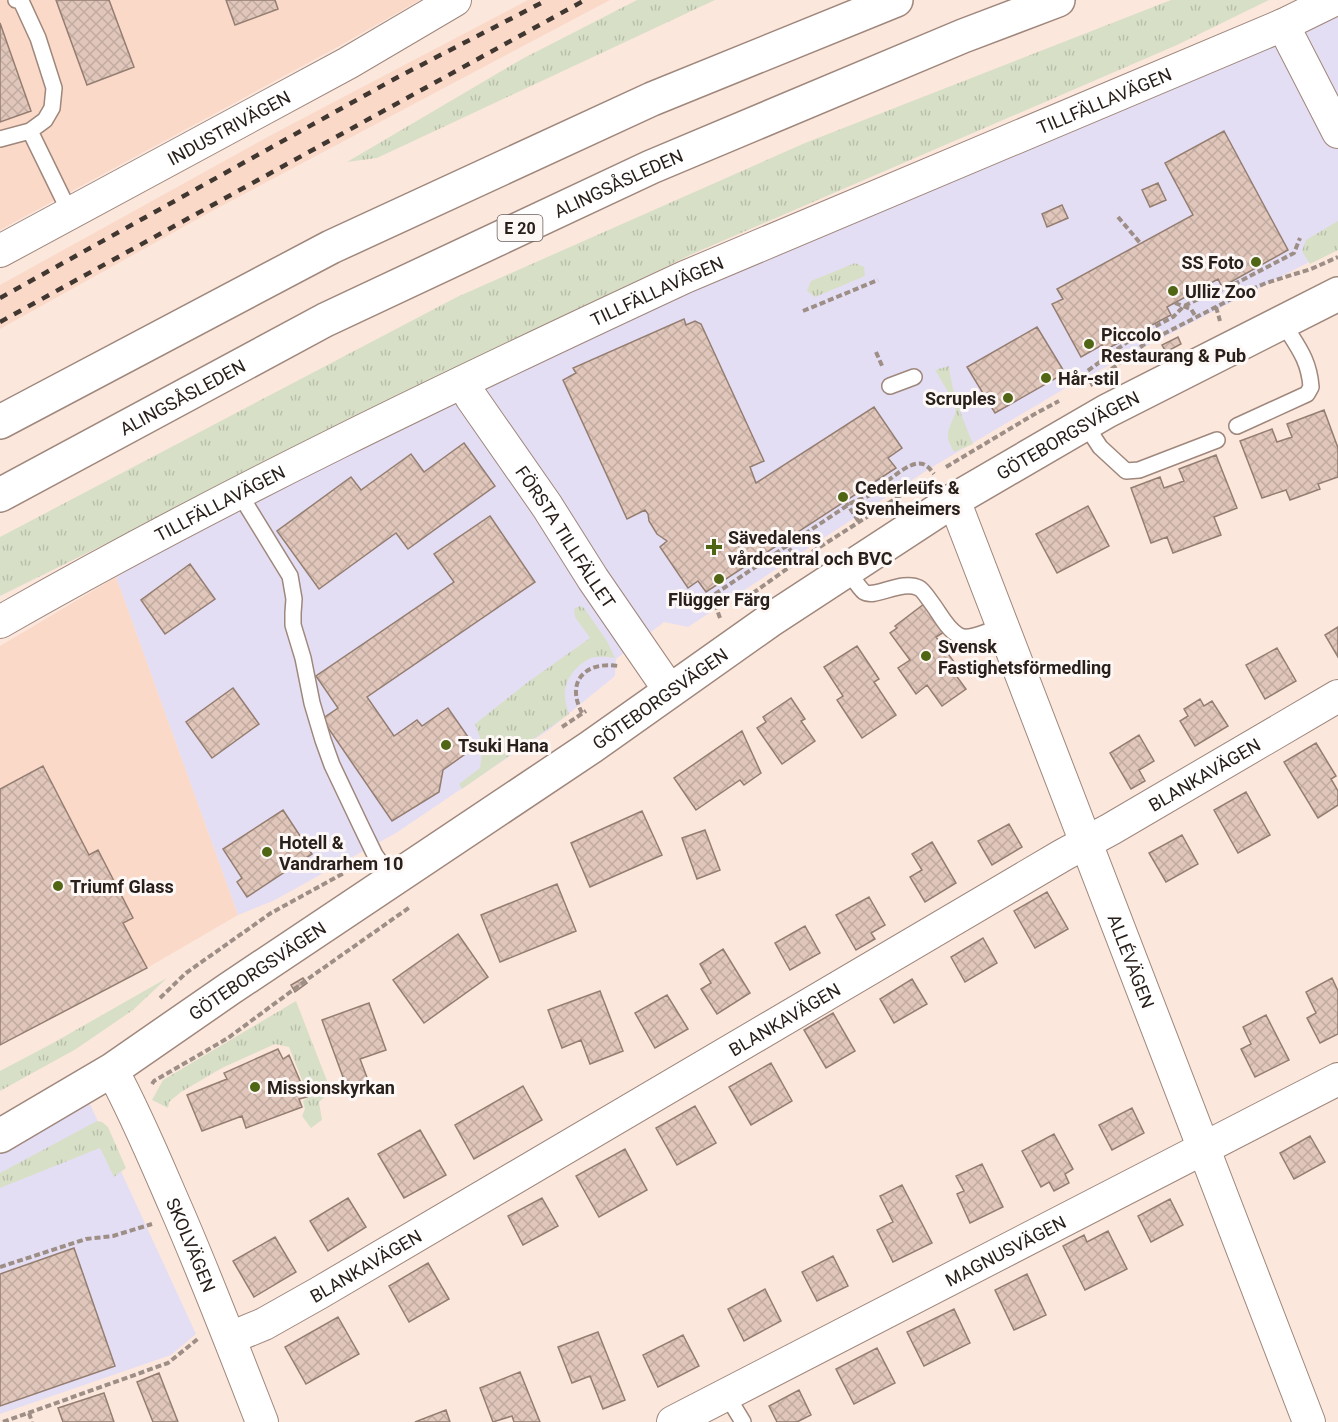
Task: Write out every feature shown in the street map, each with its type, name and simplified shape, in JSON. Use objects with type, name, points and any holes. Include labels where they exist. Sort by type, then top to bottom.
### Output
[{"type":"main road","points":[[0,422],[331,247],[652,99],[896,0]]},
{"type":"main road","name":"ALINGSÅSLEDEN","points":[[0,495],[325,320],[651,167],[963,36],[1058,0]]},
{"type":"main road","name":"GÖTEBORGSVÄGEN","points":[[0,1136],[112,1070],[591,747],[769,621],[855,581],[954,500],[1107,411],[1338,294]]},
{"type":"street","name":"INDUSTRIVÄGEN","points":[[0,251],[348,63],[455,0]]},
{"type":"street","name":"TILLFÄLLAVÄGEN","points":[[0,622],[81,576],[239,493],[463,382],[685,277],[1283,25],[1334,0]]},
{"type":"street","points":[[1283,25],[1338,132]]},
{"type":"street","name":"FÖRSTA TILLFÄLLET","points":[[463,382],[670,691]]},
{"type":"street","name":"ALLÉVÄGEN","points":[[954,500],[1309,1422]]},
{"type":"street","name":"BLANKAVÄGEN","points":[[217,1336],[264,1324],[292,1309],[1063,855],[1338,696]]},
{"type":"street","name":"SKOLVÄGEN","points":[[112,1070],[129,1101],[185,1228],[217,1336],[262,1422]]},
{"type":"street","name":"MAGNUSVÄGEN","points":[[673,1422],[1338,1079]]},
{"type":"lane","points":[[0,139],[30,131],[45,120],[52,108],[54,88],[38,38],[21,1],[16,0]]},
{"type":"lane","points":[[30,131],[70,213]]},
{"type":"lane","points":[[1237,426],[1307,394],[1311,387],[1307,362],[1283,323]]},
{"type":"lane","points":[[890,386],[914,377]]},
{"type":"lane","points":[[1085,424],[1100,447],[1126,471],[1139,470],[1218,440]]},
{"type":"lane","points":[[239,493],[290,576],[294,599],[293,625],[323,740],[332,765],[370,845],[393,880]]},
{"type":"lane","points":[[855,581],[872,594],[906,585],[919,588],[958,635],[966,637],[979,635],[1002,625]]},
{"type":"lane","points":[[726,1394],[743,1422]]},
{"type":"path","points":[[1118,217],[1141,243]]},
{"type":"path","points":[[1092,384],[1086,372],[1130,340],[1173,317],[1184,306],[1215,291],[1225,289],[1294,253],[1300,238]]},
{"type":"path","points":[[803,311],[878,280]]},
{"type":"path","points":[[1175,303],[1191,309],[1196,317]]},
{"type":"path","points":[[1216,307],[1221,325]]},
{"type":"path","points":[[720,618],[712,596],[786,543],[846,503],[868,496],[911,464],[922,463],[934,474]]},
{"type":"path","points":[[846,503],[859,522]]},
{"type":"path","points":[[786,543],[798,561]]},
{"type":"path","points":[[582,713],[576,694],[579,679],[586,671],[596,666],[606,664],[622,667]]},
{"type":"path","points":[[0,1267],[86,1239],[113,1236],[161,1221]]},
{"type":"path","points":[[46,1252],[48,1257]]},
{"type":"path","points":[[3,1422],[168,1364],[217,1336]]},
{"type":"path","points":[[29,1413],[32,1422]]},
{"type":"shaded area","points":[[0,0],[420,0],[0,230]]},
{"type":"shaded area","points":[[528,0],[610,0],[212,211],[0,329],[0,285],[275,133]]},
{"type":"shaded area","points":[[1338,4],[1338,248],[1069,386],[929,469],[688,627],[664,622],[616,659],[615,676],[550,729],[396,833],[273,901],[238,915],[116,577],[228,512],[673,297]]},
{"type":"shaded area","points":[[116,577],[238,915],[147,968],[0,1045],[0,646]]},
{"type":"shaded area","points":[[90,1104],[196,1334],[171,1355],[0,1414],[0,1148]]},
{"type":"green space","points":[[637,0],[715,0],[377,158],[347,162],[522,59]]},
{"type":"green space","points":[[1171,0],[1269,0],[1177,45],[690,255],[0,596],[0,537],[457,297],[805,143]]},
{"type":"green space","points":[[1338,221],[1338,250],[1310,264],[1302,251],[1306,240]]},
{"type":"green space","points":[[855,263],[864,267],[865,276],[815,297],[807,291],[811,281]]},
{"type":"green space","points":[[949,366],[955,396],[973,444],[954,452],[948,436],[956,411],[935,370]]},
{"type":"green space","points":[[580,606],[584,608],[607,641],[615,658],[594,657],[581,664],[572,673],[565,689],[569,714],[462,789],[459,784],[480,768],[483,746],[475,724],[528,682],[590,638],[575,617],[574,609]]},
{"type":"green space","points":[[167,978],[133,1010],[76,1049],[0,1091],[0,1071]]},
{"type":"green space","points":[[296,1001],[331,1091],[319,1102],[322,1120],[311,1128],[302,1116],[305,1109],[303,1101],[309,1097],[289,1047],[275,1044],[222,1068],[181,1092],[169,1102],[168,1108],[152,1100],[163,1080]]},
{"type":"green space","points":[[97,1121],[108,1127],[126,1168],[114,1177],[100,1148],[0,1188],[0,1173]]},
{"type":"building","points":[[56,0],[109,0],[134,67],[87,85]]},
{"type":"building","points":[[226,0],[275,0],[278,9],[235,25]]},
{"type":"building","points":[[0,23],[31,111],[0,122]]},
{"type":"building","points":[[1224,131],[1288,250],[1222,287],[1218,279],[1167,307],[1171,315],[1105,350],[1102,345],[1081,357],[1052,304],[1063,299],[1057,289],[1193,215],[1165,163]]},
{"type":"building","points":[[1158,183],[1166,200],[1150,207],[1142,190]]},
{"type":"building","points":[[1062,205],[1068,218],[1047,227],[1042,214]]},
{"type":"building","points":[[684,319],[686,325],[695,321],[701,324],[764,461],[750,467],[756,483],[874,407],[902,448],[888,458],[896,468],[706,592],[698,581],[688,588],[660,547],[667,541],[657,534],[645,510],[627,519],[563,380],[576,373],[573,368]]},
{"type":"building","points":[[1037,327],[1065,373],[995,413],[967,367]]},
{"type":"building","points":[[1178,337],[1181,344],[1166,352],[1162,345]]},
{"type":"building","points":[[1324,410],[1338,448],[1338,477],[1318,484],[1320,489],[1290,500],[1286,490],[1262,498],[1240,441],[1272,429],[1277,442],[1292,437],[1287,424]]},
{"type":"building","points":[[464,443],[495,486],[408,549],[396,533],[319,589],[277,531],[351,477],[361,490],[411,454],[424,472]]},
{"type":"building","points":[[1216,455],[1237,508],[1214,517],[1221,535],[1173,553],[1167,537],[1151,543],[1131,488],[1160,477],[1164,488],[1184,481],[1179,469]]},
{"type":"building","points":[[1088,506],[1109,546],[1057,573],[1036,534]]},
{"type":"building","points":[[490,516],[535,582],[367,697],[394,736],[417,720],[422,726],[448,708],[475,747],[443,770],[439,792],[392,821],[322,719],[338,708],[316,676],[454,582],[434,554]]},
{"type":"building","points":[[190,564],[215,599],[165,634],[141,600]]},
{"type":"building","points":[[924,604],[944,632],[936,637],[957,666],[952,670],[966,689],[942,706],[927,685],[916,694],[898,668],[910,660],[890,633],[897,628],[895,626]]},
{"type":"building","points":[[1338,627],[1338,657],[1325,635]]},
{"type":"building","points":[[857,646],[879,679],[874,682],[896,715],[862,738],[837,700],[843,696],[824,667]]},
{"type":"building","points":[[1277,648],[1296,681],[1265,699],[1246,665]]},
{"type":"building","points":[[233,688],[259,724],[212,758],[186,722]]},
{"type":"building","points":[[791,698],[805,719],[801,721],[815,741],[782,764],[757,728],[766,722],[763,717]]},
{"type":"building","points":[[1200,699],[1204,706],[1212,701],[1228,726],[1195,746],[1180,721],[1188,716],[1184,709]]},
{"type":"building","points":[[742,731],[761,773],[744,785],[740,780],[696,810],[674,778]]},
{"type":"building","points":[[1139,735],[1154,761],[1139,770],[1145,781],[1131,789],[1110,753]]},
{"type":"building","points":[[1316,743],[1336,776],[1331,779],[1338,791],[1338,805],[1318,818],[1284,762]]},
{"type":"building","name":"Triumf Glass","points":[[43,766],[89,855],[98,850],[133,918],[123,923],[147,968],[0,1045],[0,789]]},
{"type":"building","points":[[1246,792],[1270,835],[1238,853],[1214,810]]},
{"type":"building","name":"Hotell & Vandrarhem 10","points":[[283,810],[312,854],[247,897],[237,882],[242,878],[223,849]]},
{"type":"building","points":[[642,811],[662,855],[590,887],[571,843]]},
{"type":"building","points":[[1009,824],[1022,847],[992,865],[978,841]]},
{"type":"building","points":[[705,830],[720,870],[697,879],[682,838]]},
{"type":"building","points":[[1182,835],[1198,864],[1166,882],[1149,853]]},
{"type":"building","points":[[932,842],[956,883],[925,902],[910,877],[922,870],[912,854]]},
{"type":"building","points":[[557,884],[576,931],[500,962],[481,915]]},
{"type":"building","points":[[1047,892],[1068,929],[1035,948],[1014,911]]},
{"type":"building","points":[[869,897],[885,925],[871,933],[875,939],[856,950],[836,915]]},
{"type":"building","points":[[805,926],[820,953],[790,970],[775,943]]},
{"type":"building","points":[[458,934],[488,977],[424,1023],[393,980]]},
{"type":"building","points":[[983,938],[997,963],[965,982],[951,957]]},
{"type":"building","points":[[723,949],[750,993],[717,1014],[701,989],[711,983],[700,964]]},
{"type":"building","points":[[303,978],[307,983],[295,992],[291,985]]},
{"type":"building","points":[[1332,978],[1338,991],[1338,1034],[1320,1043],[1307,1018],[1316,1013],[1306,992]]},
{"type":"building","points":[[912,979],[927,1004],[894,1023],[880,999]]},
{"type":"building","points":[[600,991],[623,1051],[590,1064],[581,1040],[562,1048],[548,1010]]},
{"type":"building","points":[[667,995],[688,1029],[655,1048],[635,1013]]},
{"type":"building","points":[[369,1003],[386,1050],[360,1059],[368,1080],[347,1088],[322,1020]]},
{"type":"building","points":[[833,1013],[855,1051],[826,1068],[804,1030]]},
{"type":"building","points":[[1266,1015],[1289,1060],[1255,1077],[1241,1049],[1251,1044],[1243,1027]]},
{"type":"building","name":"Missionskyrkan","points":[[278,1049],[283,1059],[289,1055],[307,1097],[299,1099],[302,1107],[246,1128],[242,1116],[202,1131],[187,1095],[227,1079],[224,1073]]},
{"type":"building","points":[[771,1063],[792,1101],[751,1125],[729,1087]]},
{"type":"building","points":[[523,1086],[542,1120],[474,1159],[455,1125]]},
{"type":"building","points":[[695,1106],[716,1143],[677,1165],[656,1128]]},
{"type":"building","points":[[1132,1108],[1144,1133],[1112,1150],[1099,1125]]},
{"type":"building","points":[[420,1130],[446,1175],[404,1198],[378,1154]]},
{"type":"building","points":[[1054,1134],[1073,1169],[1065,1174],[1069,1183],[1054,1191],[1049,1182],[1041,1187],[1022,1151]]},
{"type":"building","points":[[1310,1136],[1325,1162],[1294,1179],[1280,1153]]},
{"type":"building","points":[[625,1149],[647,1190],[599,1217],[576,1176]]},
{"type":"building","points":[[982,1164],[1003,1207],[970,1223],[957,1194],[964,1191],[956,1176]]},
{"type":"building","points":[[902,1185],[932,1243],[893,1262],[877,1230],[893,1222],[880,1196]]},
{"type":"building","points":[[348,1198],[366,1227],[328,1251],[310,1221]]},
{"type":"building","points":[[542,1198],[558,1226],[523,1245],[508,1216]]},
{"type":"building","points":[[1170,1199],[1183,1225],[1151,1242],[1138,1216]]},
{"type":"building","points":[[1108,1231],[1127,1269],[1085,1290],[1063,1246],[1084,1235],[1087,1242]]},
{"type":"building","points":[[275,1237],[296,1272],[254,1297],[233,1261]]},
{"type":"building","points":[[74,1248],[115,1366],[0,1406],[0,1274]]},
{"type":"building","points":[[833,1256],[848,1286],[817,1301],[802,1272]]},
{"type":"building","points":[[428,1263],[449,1299],[409,1322],[389,1286]]},
{"type":"building","points":[[1027,1274],[1046,1315],[1014,1330],[995,1290]]},
{"type":"building","points":[[765,1289],[781,1321],[744,1341],[728,1309]]},
{"type":"building","points":[[954,1309],[970,1343],[924,1366],[907,1332]]},
{"type":"building","points":[[338,1317],[359,1354],[306,1384],[285,1347]]},
{"type":"building","points":[[598,1332],[625,1400],[603,1409],[590,1376],[572,1383],[558,1347]]},
{"type":"building","points":[[683,1335],[699,1366],[658,1387],[643,1355]]},
{"type":"building","points":[[877,1348],[895,1383],[854,1404],[836,1369]]},
{"type":"building","points":[[520,1372],[540,1422],[514,1422],[512,1416],[493,1422],[480,1388]]},
{"type":"building","points":[[159,1373],[178,1422],[153,1422],[137,1382]]},
{"type":"building","points":[[799,1390],[811,1415],[797,1422],[777,1422],[769,1406]]},
{"type":"building","points":[[104,1393],[114,1422],[63,1422],[58,1408]]},
{"type":"building","points":[[446,1410],[450,1422],[415,1422]]},
{"type":"railway","points":[[0,298],[398,77],[547,0]]},
{"type":"railway","points":[[0,322],[585,0]]},
{"type":"place","name":"SS Foto","points":[[1256,262]]},
{"type":"place","name":"Ulliz Zoo","points":[[1173,291]]},
{"type":"place","name":"Piccolo Restaurang & Pub","points":[[1089,344]]},
{"type":"place","name":"Hår-stil","points":[[1046,378]]},
{"type":"place","name":"Scruples","points":[[1008,398]]},
{"type":"place","name":"Cederleüfs & Svenheimers","points":[[843,497]]},
{"type":"place","name":"Sävedalens vårdcentral och BVC","points":[[714,547]]},
{"type":"place","name":"Flügger Färg","points":[[719,579]]},
{"type":"place","name":"Svensk Fastighetsförmedling","points":[[926,656]]},
{"type":"place","name":"Tsuki Hana","points":[[446,745]]},
{"type":"place","name":"Hotell & Vandrarhem 10","points":[[267,852]]},
{"type":"place","name":"Triumf Glass","points":[[58,886]]},
{"type":"place","name":"Missionskyrkan","points":[[255,1087]]}]
